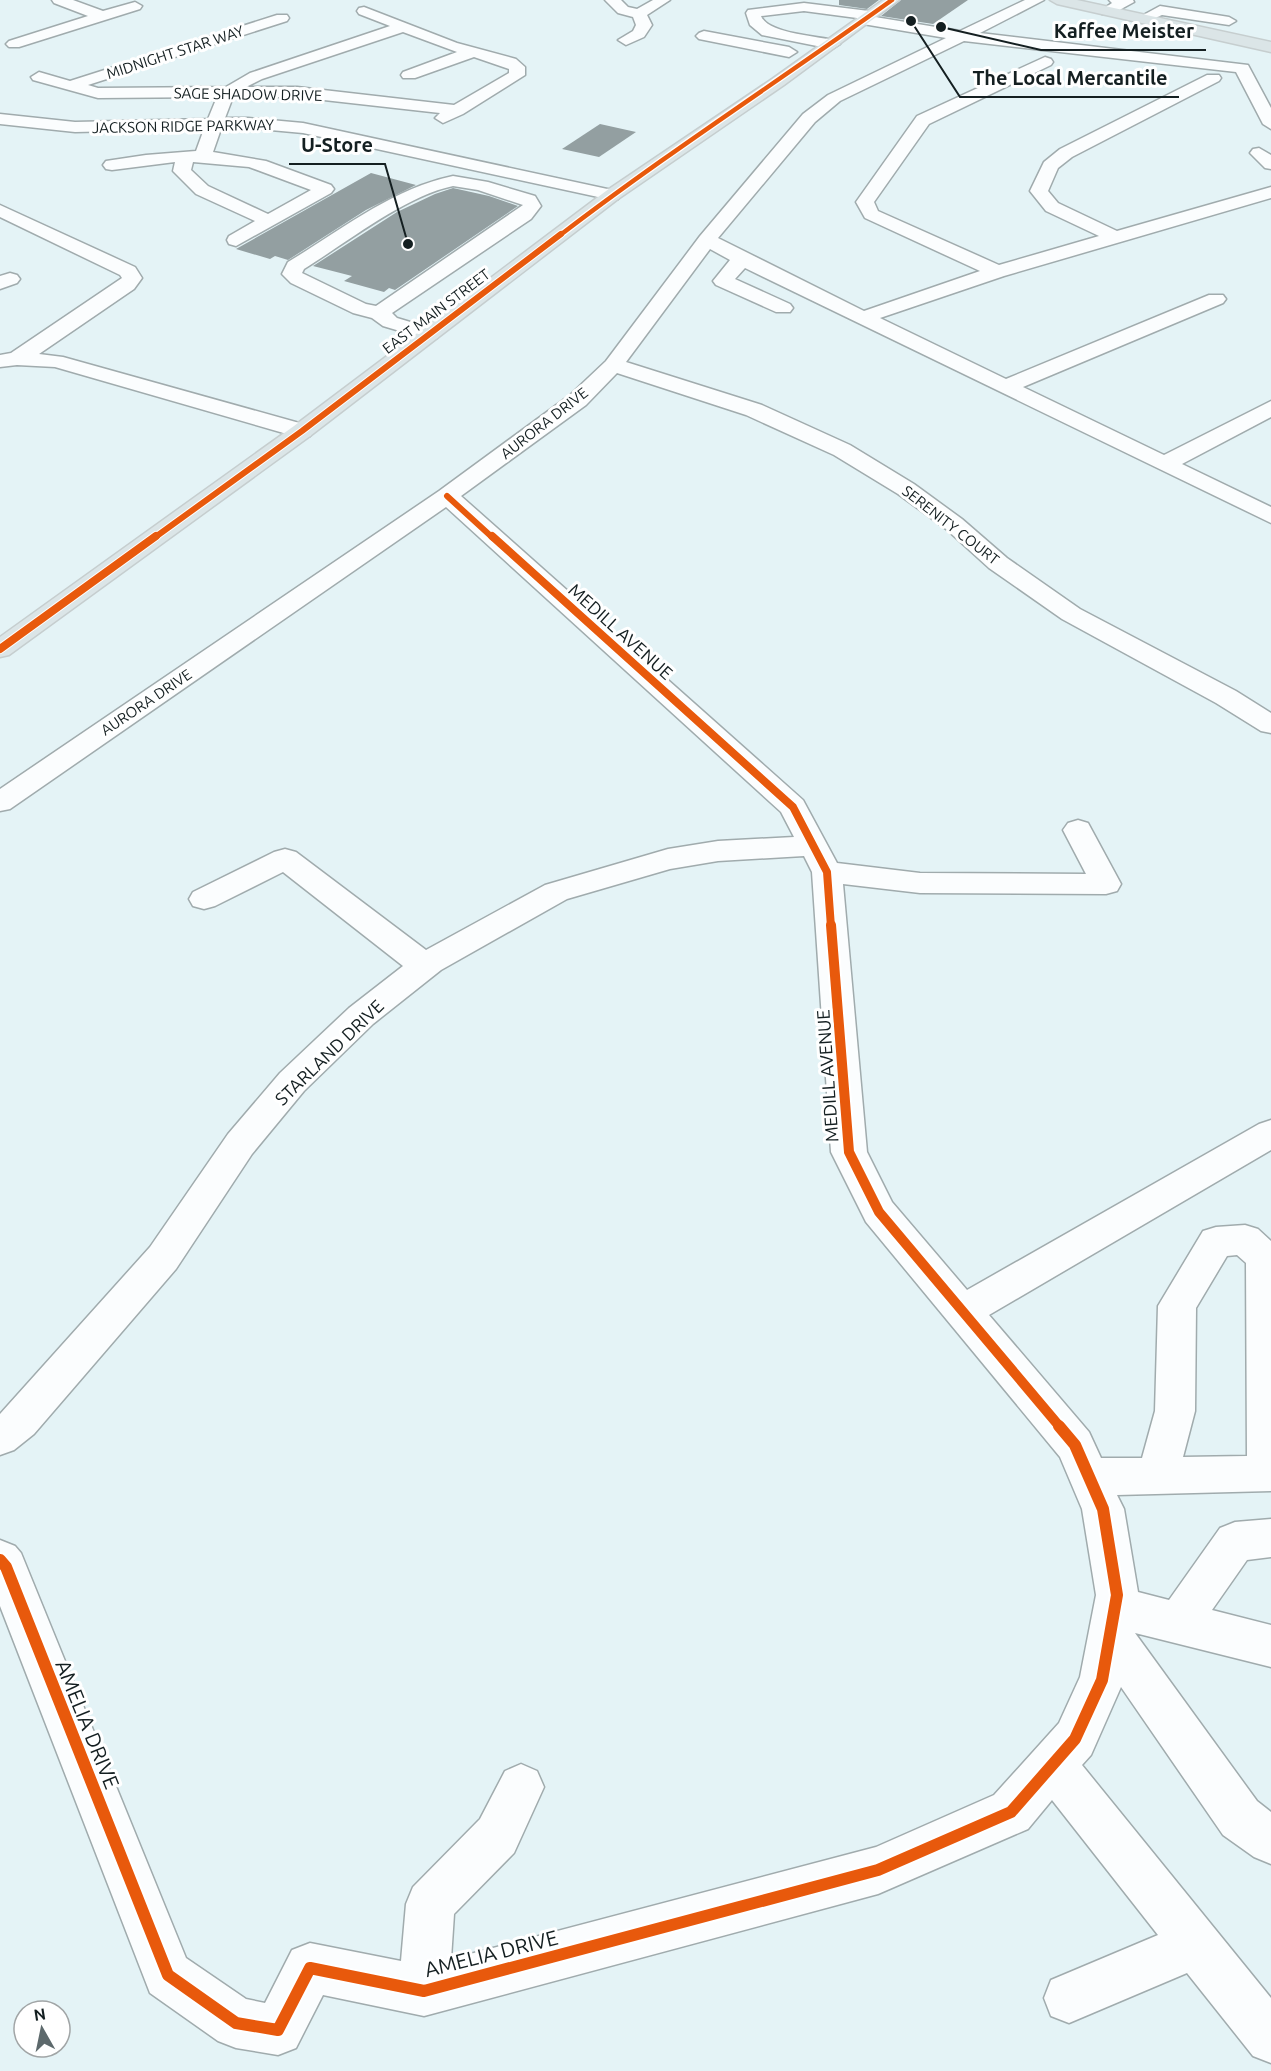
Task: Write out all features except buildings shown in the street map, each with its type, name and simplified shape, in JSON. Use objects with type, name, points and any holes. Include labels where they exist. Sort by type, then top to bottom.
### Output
[{"type":"main road","name":"EAST MAIN STREET","points":[[0,649],[302,431],[612,195],[814,57],[892,0]]},
{"type":"main road","points":[[1057,0],[1112,6],[1143,19],[1271,47]]},
{"type":"street","points":[[59,0],[103,16]]},
{"type":"street","points":[[612,0],[623,10],[639,14],[663,0]]},
{"type":"street","points":[[992,2],[1028,4]]},
{"type":"street","name":"AURORA DRIVE","points":[[0,802],[447,496],[578,400],[612,365],[707,240],[809,118],[834,98],[1028,4]]},
{"type":"street","points":[[1143,19],[1160,5],[1229,21]]},
{"type":"street","points":[[14,44],[135,6]]},
{"type":"street","points":[[832,44],[767,32],[756,22],[753,13],[804,7],[962,36],[1242,68],[1271,124]]},
{"type":"street","points":[[364,11],[472,52]]},
{"type":"street","points":[[626,40],[639,34],[644,25],[639,14]]},
{"type":"street","name":"MIDNIGHT STAR WAY","points":[[68,86],[282,18]]},
{"type":"street","points":[[269,221],[197,186],[182,171],[216,123],[224,98],[249,79],[403,27]]},
{"type":"street","points":[[252,28],[273,35]]},
{"type":"street","points":[[0,35],[14,44],[18,51],[8,59]]},
{"type":"street","points":[[704,36],[814,57]]},
{"type":"street","points":[[304,46],[324,53]]},
{"type":"street","points":[[409,75],[472,52]]},
{"type":"street","name":"SAGE SHADOW DRIVE","points":[[39,77],[89,92],[331,94],[450,114],[519,72],[517,67],[510,62],[472,52]]},
{"type":"street","points":[[997,272],[872,213],[865,202],[923,120],[1045,62]]},
{"type":"street","points":[[1115,237],[1052,207],[1039,191],[1050,166],[1066,153],[1213,78]]},
{"type":"street","name":"JACKSON RIDGE PARKWAY","points":[[0,118],[75,127],[248,123],[303,128],[612,195]]},
{"type":"street","points":[[486,168],[504,156],[512,155]]},
{"type":"street","points":[[112,165],[194,157],[250,162],[325,189],[236,240]]},
{"type":"street","points":[[379,313],[524,215],[532,206],[529,200],[454,181],[439,183],[412,196],[296,266],[292,274],[360,309],[379,313],[390,322],[430,334]]},
{"type":"street","points":[[862,318],[997,272],[1271,192]]},
{"type":"street","points":[[0,210],[128,271],[132,278],[127,285],[9,360]]},
{"type":"street","points":[[707,240],[862,318],[1271,516]]},
{"type":"street","points":[[742,259],[723,281],[783,308]]},
{"type":"street","points":[[1005,387],[1216,299]]},
{"type":"street","points":[[9,360],[56,361],[302,431]]},
{"type":"street","name":"SERENITY COURT","points":[[612,365],[754,410],[842,450],[906,489],[954,524],[998,563],[1071,614],[1226,697],[1271,725]]},
{"type":"street","points":[[1164,464],[1271,408]]},
{"type":"street","name":"MEDILL AVENUE","points":[[447,496],[793,807],[821,859],[849,1152],[879,1212],[1075,1445],[1103,1509],[1117,1595],[1102,1680],[1075,1739],[1011,1812],[950,1839]]},
{"type":"street","name":"STARLAND DRIVE","points":[[0,1437],[20,1422],[163,1258],[240,1144],[292,1082],[362,1016],[425,966],[556,892],[668,859],[718,851],[821,859],[920,883],[1106,884],[1078,830]]},
{"type":"street","points":[[204,899],[285,859],[425,966]]},
{"type":"street","points":[[964,1311],[1268,1137]]},
{"type":"street","points":[[1089,1477],[1157,1476],[1268,1474],[1264,1257],[1245,1240],[1216,1242],[1178,1306],[1175,1411],[1157,1476]]},
{"type":"street","points":[[1178,1623],[1235,1542],[1271,1538]]},
{"type":"street","name":"AMELIA DRIVE","points":[[0,1560],[6,1567],[168,1975],[236,2023],[278,2030],[310,1968],[424,1991],[878,1870],[950,1839]]},
{"type":"street","points":[[1113,1620],[1178,1623],[1271,1646]]},
{"type":"street","points":[[1113,1620],[1240,1818],[1271,1840]]},
{"type":"street","points":[[1053,1765],[1271,2038]]},
{"type":"street","points":[[424,1991],[430,1904],[497,1836],[521,1787]]},
{"type":"street","points":[[1069,1998],[1196,1944]]},
{"type":"cycle path","points":[[0,649],[302,431],[612,195],[778,82],[892,0]]},
{"type":"cycle path","points":[[0,1560],[6,1567],[168,1975],[236,2023],[278,2030],[310,1968],[424,1991],[878,1870],[1011,1812],[1075,1739],[1102,1680],[1117,1595],[1103,1509],[1075,1445],[879,1212],[849,1152],[827,872],[793,807],[447,496]]},
{"type":"place","name":"The Local Mercantile","points":[[911,21]]},
{"type":"place","name":"Kaffee Meister","points":[[941,27]]},
{"type":"place","name":"U-Store","points":[[408,244]]}]
